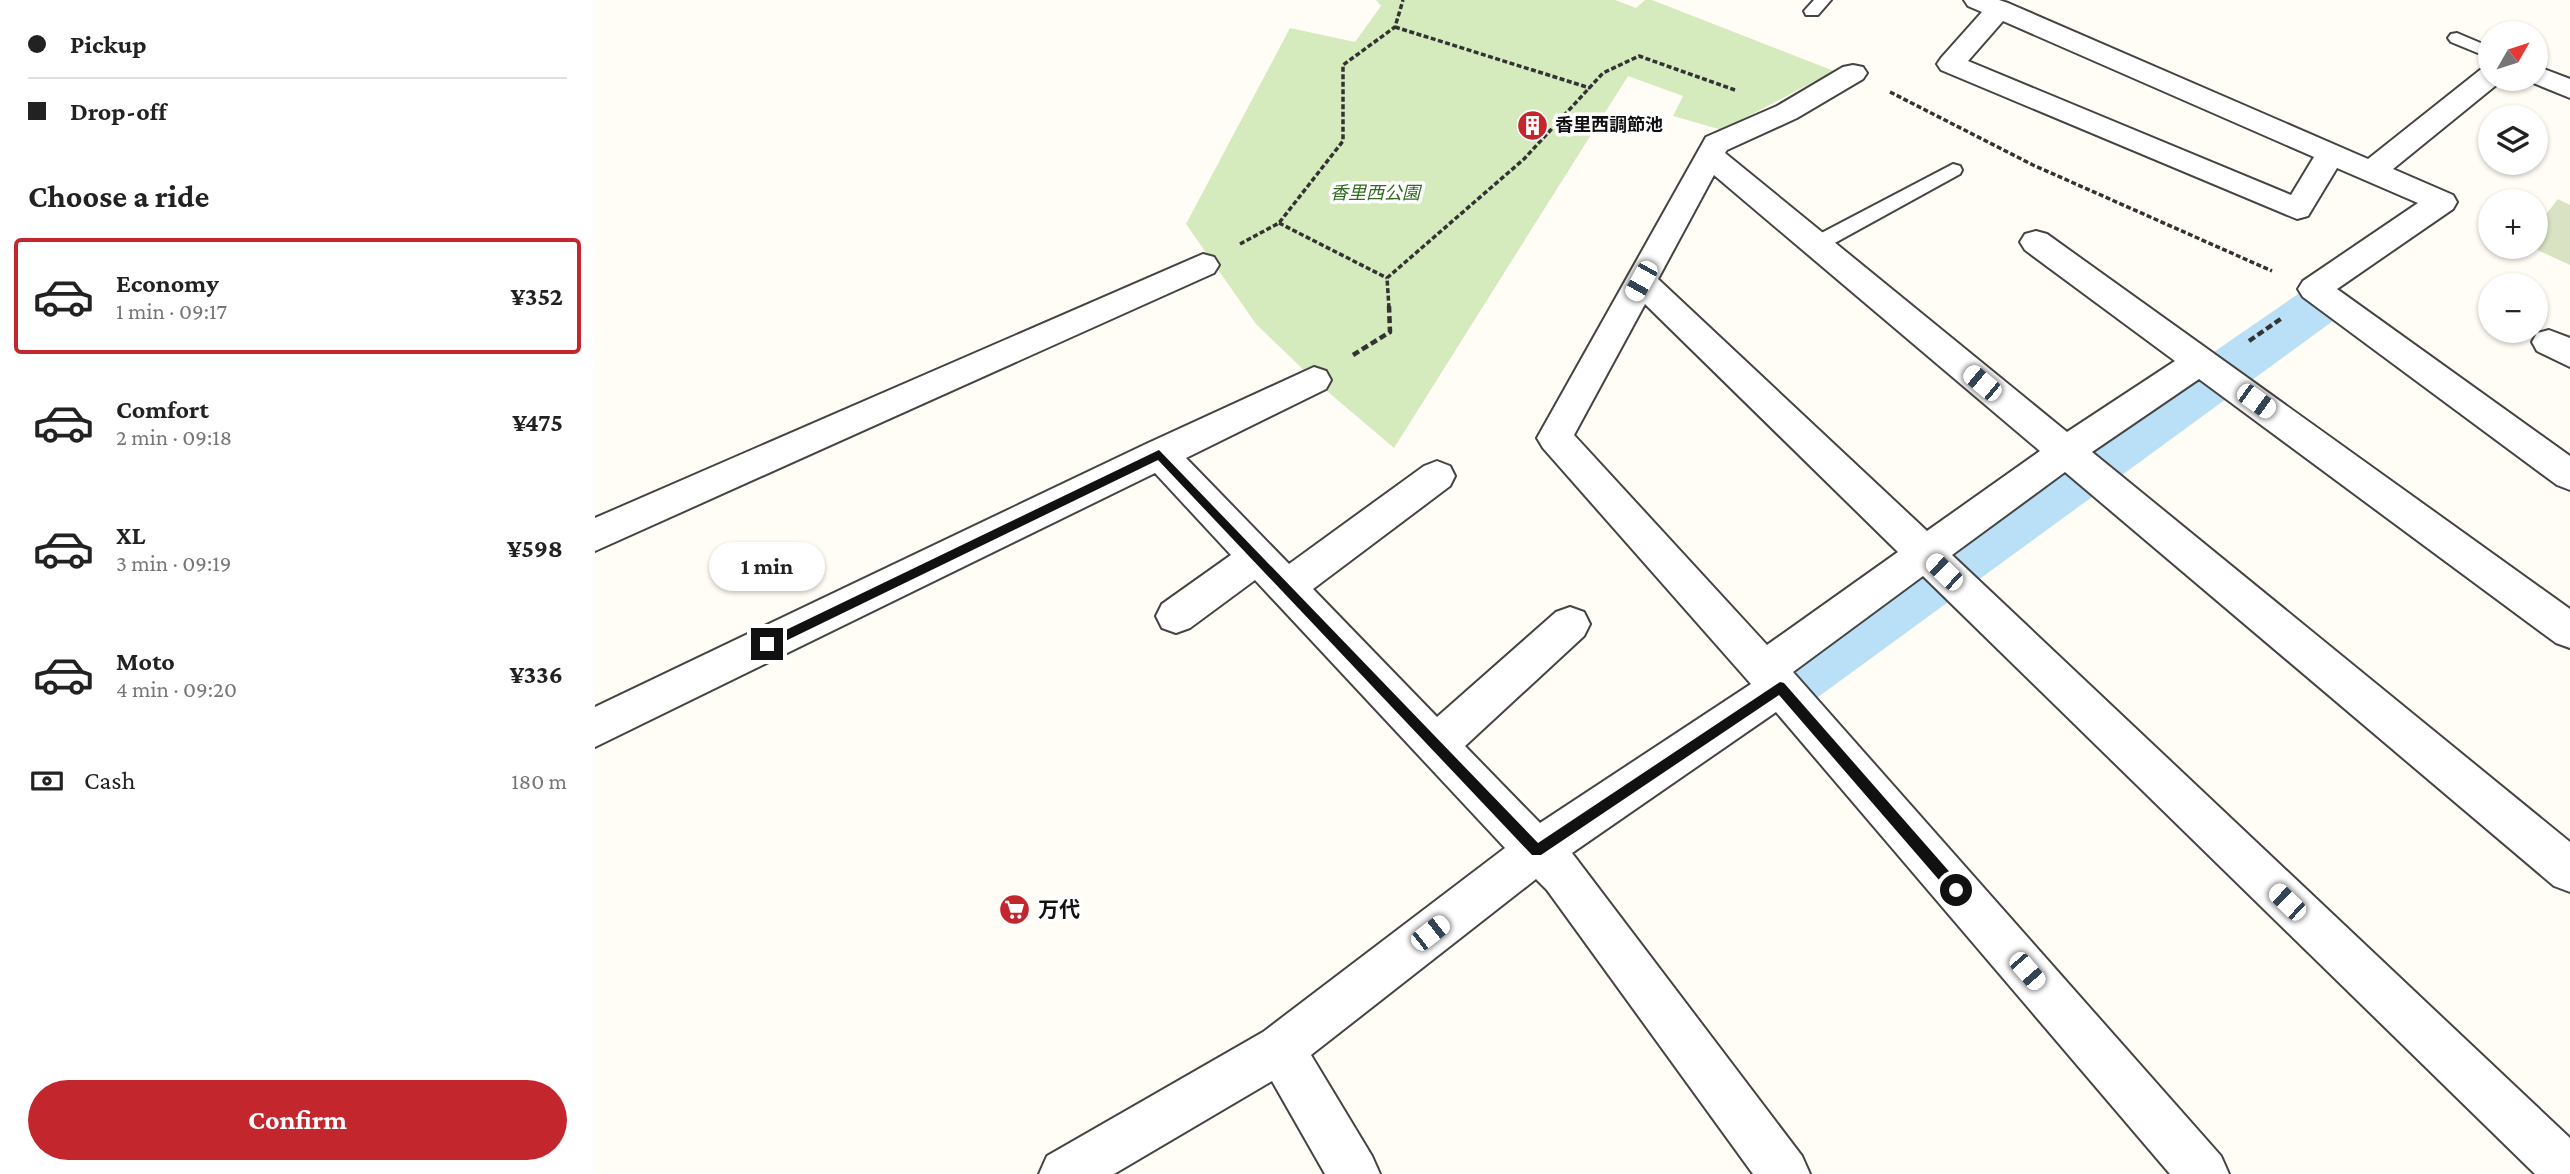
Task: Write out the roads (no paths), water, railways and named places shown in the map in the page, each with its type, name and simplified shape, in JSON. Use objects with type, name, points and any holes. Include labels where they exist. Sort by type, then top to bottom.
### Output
[{"type":"street","points":[[2331,153],[2297,209],[1951,64],[1988,5],[2331,153],[2442,202],[2316,291],[2570,475]]},
{"type":"street","points":[[1853,73],[1787,112],[1713,150],[1555,438],[1772,678],[2203,1174]]},
{"type":"street","points":[[2548,79],[2570,89]]},
{"type":"street","points":[[2372,171],[2478,86]]},
{"type":"street","points":[[1713,150],[1815,244],[2570,870]]},
{"type":"street","points":[[2036,242],[2570,631]]},
{"type":"street","points":[[595,535],[1202,265]]},
{"type":"street","points":[[1641,281],[2570,1173]]},
{"type":"street","points":[[1065,1174],[1280,1049],[1537,851],[1772,678],[1924,553],[2065,452],[2206,364]]},
{"type":"street","points":[[595,727],[1314,380]]},
{"type":"street","points":[[1159,454],[1537,851],[1563,874],[1784,1174]]},
{"type":"street","points":[[1286,588],[1437,476]]},
{"type":"street","points":[[1176,616],[1257,557]]},
{"type":"street","points":[[1436,745],[1570,624]]},
{"type":"street","points":[[1280,1049],[1354,1174]]},
{"type":"lane","points":[[2458,38],[2478,47]]},
{"type":"lane","points":[[1815,244],[1953,170]]},
{"type":"waterway","points":[[1780,687],[2319,305]]},
{"type":"place","name":"香里西調節池","points":[[1532,125]]},
{"type":"place","name":"万代","points":[[1015,910]]},
{"type":"park label","name":"香里西公園","points":[[1375,193]]}]
